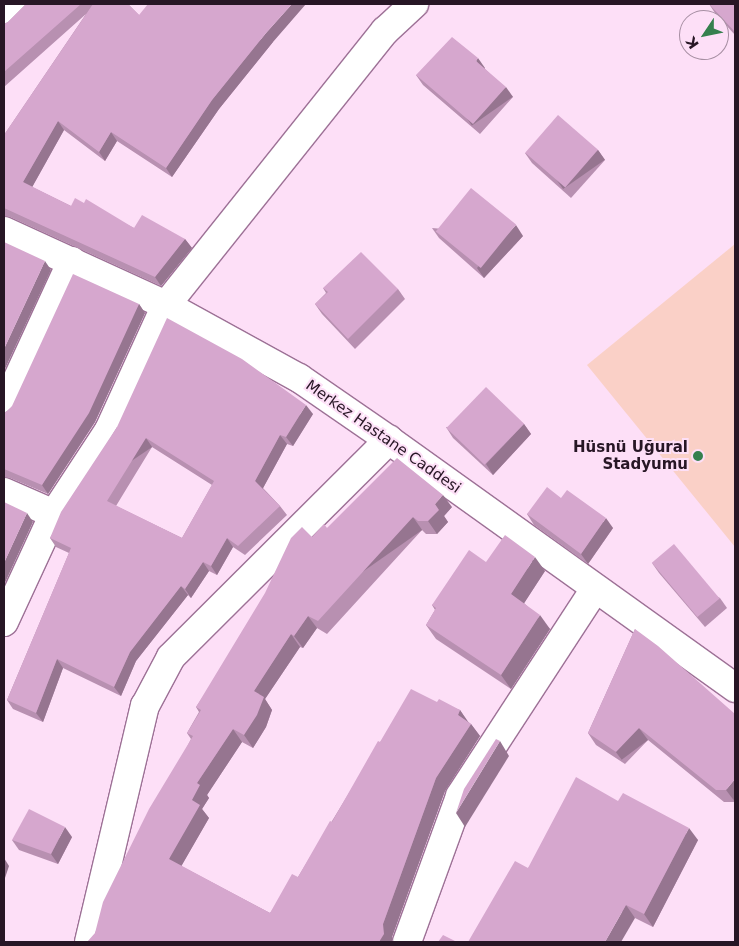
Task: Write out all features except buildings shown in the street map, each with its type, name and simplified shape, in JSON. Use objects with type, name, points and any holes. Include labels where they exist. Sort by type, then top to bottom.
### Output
[{"type":"street","points":[[4,20],[20,4]]},
{"type":"street","points":[[4,622],[54,514],[109,430],[166,304],[385,31],[414,4]]},
{"type":"street","name":"Merkez Hastane Caddesi","points":[[6,239],[72,261],[166,304],[299,378],[389,440],[595,590],[735,688]]},
{"type":"street","points":[[4,408],[72,261]]},
{"type":"street","points":[[90,942],[145,706],[171,657],[389,440]]},
{"type":"street","points":[[4,492],[54,514]]},
{"type":"street","points":[[407,942],[460,796],[595,590]]},
{"type":"shaded area","name":"Hüsnü Uğural Stadyumu","points":[[735,244],[735,547],[587,365]]},
{"type":"place","name":"Hüsnü Uğural Stadyumu","points":[[698,456]]}]
